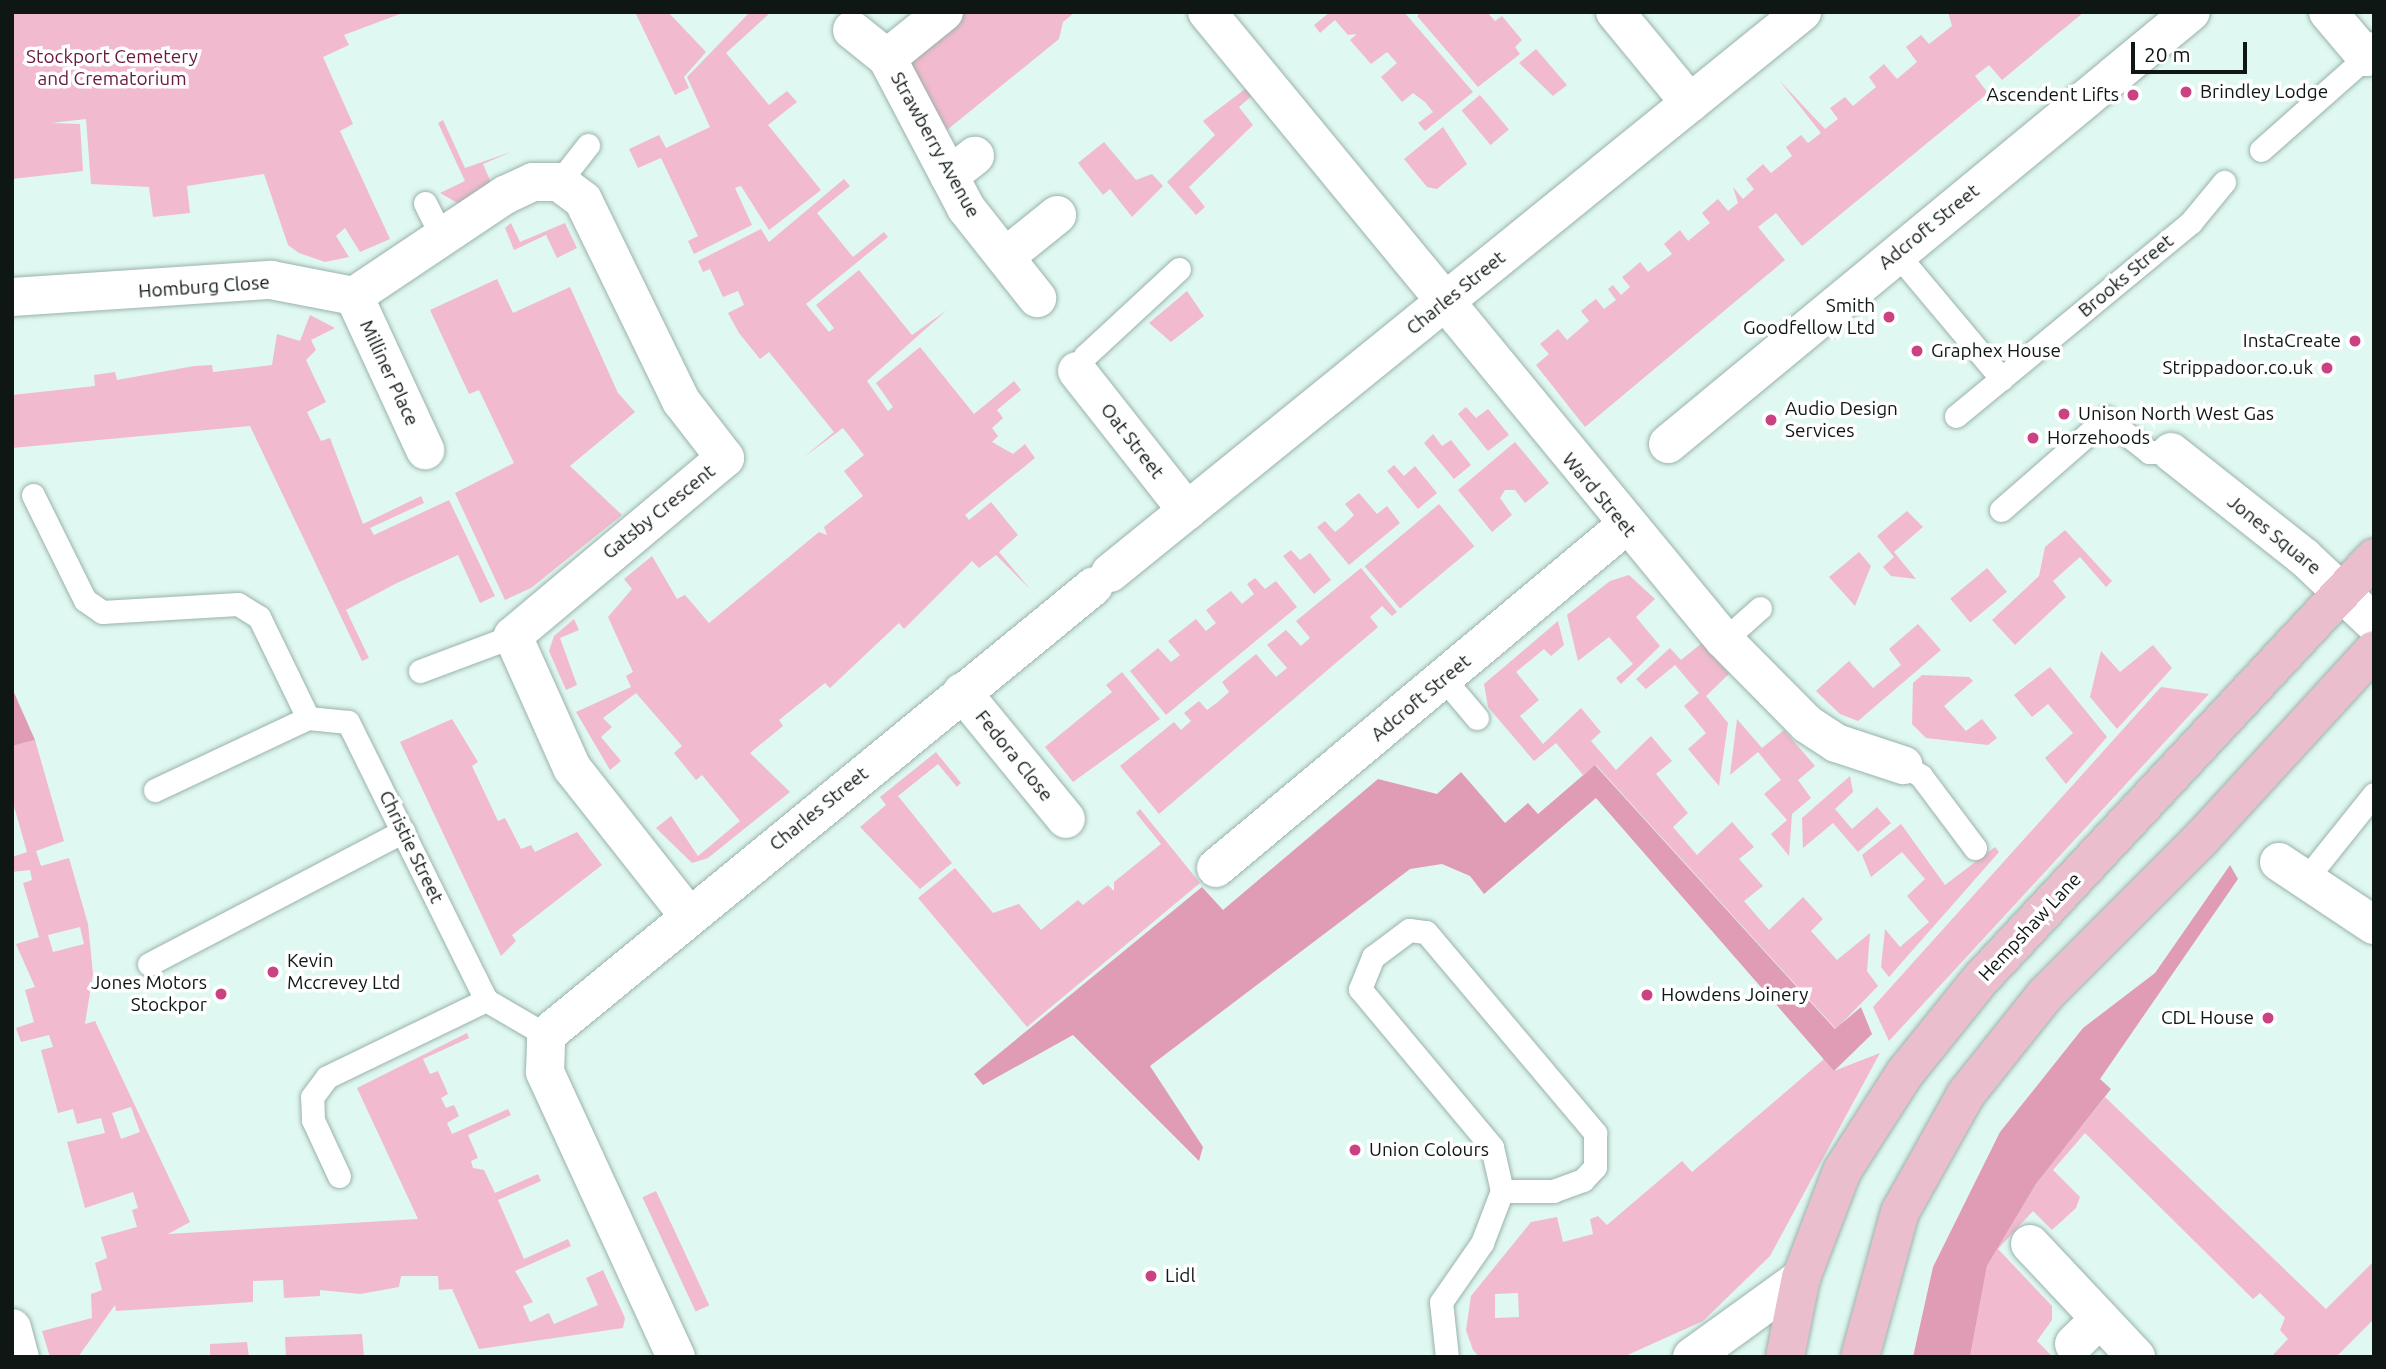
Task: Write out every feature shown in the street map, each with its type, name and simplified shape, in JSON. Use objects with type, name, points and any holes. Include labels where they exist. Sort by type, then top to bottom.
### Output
[{"type":"main road","name":"Hempshaw Lane","points":[[1784,1357],[1801,1278],[1842,1171],[1905,1073],[1979,981],[2374,558]]},
{"type":"main road","points":[[1860,1357],[1900,1212],[1966,1094],[2045,995],[2200,839],[2374,650]]},
{"type":"street","name":"Strawberry Avenue","points":[[887,58],[944,12]]},
{"type":"street","name":"Ward Street","points":[[1207,12],[1442,304],[1625,526],[1724,640],[1807,724],[1836,743],[1903,765]]},
{"type":"street","points":[[1615,12],[1690,103]]},
{"type":"street","name":"Charles Street","points":[[546,1035],[688,915],[1802,12]]},
{"type":"street","name":"Adcroft Street","points":[[1668,444],[2191,12]]},
{"type":"street","points":[[2328,12],[2370,54]]},
{"type":"street","name":"Strawberry Avenue","points":[[852,30],[887,58],[962,166],[1005,257],[1037,298]]},
{"type":"street","points":[[354,296],[443,239],[505,195],[534,182],[559,182]]},
{"type":"street","name":"Gatsby Crescent","points":[[513,636],[725,458],[681,401],[583,200],[559,182]]},
{"type":"street","points":[[1005,257],[1056,215]]},
{"type":"street","name":"Homburg Close","points":[[12,297],[271,280],[354,296]]},
{"type":"street","name":"Milliner Place","points":[[354,296],[425,450]]},
{"type":"street","name":"Oat Street","points":[[1077,371],[1187,511]]},
{"type":"street","name":"Jones Square","points":[[2171,452],[2342,593],[2374,623]]},
{"type":"street","name":"Adcroft Street","points":[[1216,868],[1625,526]]},
{"type":"street","points":[[513,636],[572,768],[688,915]]},
{"type":"street","name":"Fedora Close","points":[[962,692],[1066,819]]},
{"type":"street","points":[[2292,871],[2374,926]]},
{"type":"street","points":[[546,1035],[545,1072],[676,1357]]},
{"type":"street","points":[[2030,1244],[2086,1332],[2136,1357]]},
{"type":"street","points":[[1692,1357],[1801,1278]]},
{"type":"street","points":[[12,1328],[20,1357]]},
{"type":"lane","points":[[2261,150],[2370,54]]},
{"type":"lane","points":[[559,182],[587,145]]},
{"type":"lane","name":"Brooks Street","points":[[1956,416],[2191,222],[2224,182]]},
{"type":"lane","points":[[425,203],[443,239]]},
{"type":"lane","points":[[1897,254],[2002,379]]},
{"type":"lane","points":[[1077,371],[1085,356],[1180,269]]},
{"type":"lane","points":[[2001,510],[2106,418],[2149,452],[2171,452]]},
{"type":"lane","points":[[33,495],[85,600],[102,612],[123,614],[238,604],[259,617],[308,718],[155,790]]},
{"type":"lane","points":[[1724,640],[1760,608]]},
{"type":"lane","points":[[420,671],[513,636]]},
{"type":"lane","points":[[1444,679],[1476,718]]},
{"type":"lane","name":"Christie Street","points":[[308,718],[348,722],[486,1000]]},
{"type":"lane","name":"Ward Street","points":[[1903,765],[1926,782],[1975,848]]},
{"type":"lane","points":[[2292,871],[2374,794]]},
{"type":"lane","points":[[149,964],[403,831]]},
{"type":"lane","points":[[1447,1357],[1441,1302],[1482,1243],[1502,1191],[1492,1147],[1360,989],[1373,957],[1409,930],[1426,932],[1595,1133],[1595,1167],[1583,1180],[1553,1191],[1502,1191]]},
{"type":"lane","points":[[339,1177],[313,1120],[312,1097],[327,1077],[486,1000],[546,1035]]},
{"type":"green space","name":"Stockport Cemetery and Crematorium","points":[[12,12],[405,12],[344,35],[349,45],[323,57],[353,124],[340,131],[390,239],[360,252],[345,228],[336,236],[349,257],[325,262],[299,253],[288,245],[264,174],[187,186],[190,213],[153,217],[149,187],[91,184],[86,119],[51,123],[80,124],[83,171],[12,179]]},
{"type":"green space","points":[[635,12],[668,12],[706,52],[684,77],[689,88],[675,95]]},
{"type":"green space","points":[[750,12],[770,13],[726,53],[769,105],[787,91],[797,102],[768,125],[821,190],[769,230],[741,186],[735,188],[752,225],[694,254],[688,241],[698,236],[661,158],[638,168],[629,149],[659,135],[666,148],[710,127],[687,77]]},
{"type":"green space","points":[[944,12],[1075,12],[1063,22],[1059,39],[931,143],[887,58]]},
{"type":"green space","points":[[1330,12],[1404,12],[1473,92],[1425,131],[1418,123],[1433,112],[1425,102],[1413,93],[1402,102],[1381,77],[1397,63],[1387,52],[1371,64],[1350,40],[1357,34],[1348,35],[1335,20],[1320,33],[1314,25]]},
{"type":"green space","points":[[1421,12],[1487,12],[1495,21],[1502,16],[1522,40],[1515,47],[1520,54],[1478,87],[1417,16]]},
{"type":"green space","points":[[1948,12],[2084,12],[2002,80],[1989,65],[1975,76],[1988,93],[1802,246],[1776,213],[1758,227],[1785,260],[1585,427],[1536,365],[1549,354],[1540,344],[1558,329],[1567,340],[1589,321],[1581,311],[1588,305],[1596,299],[1604,309],[1616,300],[1608,289],[1613,285],[1621,295],[1630,287],[1622,277],[1640,262],[1648,272],[1672,254],[1664,244],[1680,230],[1688,241],[1710,223],[1702,213],[1718,199],[1728,211],[1738,203],[1733,187],[1743,199],[1754,189],[1746,179],[1763,164],[1771,173],[1792,156],[1786,147],[1801,135],[1808,143],[1821,133],[1779,80],[1825,129],[1838,119],[1830,108],[1845,97],[1853,106],[1876,87],[1869,77],[1884,64],[1897,79],[1917,62],[1906,47],[1921,35],[1929,44],[1952,26]]},
{"type":"green space","points":[[1536,49],[1567,85],[1553,96],[1519,63]]},
{"type":"green space","points":[[1249,86],[1255,93],[1239,107],[1253,125],[1189,187],[1205,207],[1196,215],[1167,182],[1215,135],[1203,121]]},
{"type":"green space","points":[[1480,95],[1509,129],[1491,145],[1462,110]]},
{"type":"green space","points":[[443,120],[465,168],[511,152],[483,164],[492,185],[461,205],[440,193],[465,181],[438,123]]},
{"type":"green space","points":[[1443,127],[1467,164],[1437,189],[1427,187],[1404,159]]},
{"type":"green space","points":[[1104,142],[1136,180],[1152,174],[1163,186],[1132,217],[1110,189],[1103,195],[1078,163]]},
{"type":"green space","points":[[844,179],[850,186],[817,213],[853,257],[884,232],[888,237],[806,304],[829,332],[834,328],[816,305],[859,270],[912,335],[947,310],[867,381],[888,411],[893,407],[876,383],[920,347],[974,414],[1014,381],[1021,390],[997,410],[1003,418],[992,428],[998,436],[992,442],[1013,454],[1025,444],[1035,458],[965,515],[969,520],[991,502],[1018,535],[999,552],[1030,589],[996,555],[979,568],[972,561],[904,629],[899,623],[830,688],[825,683],[779,720],[783,726],[750,753],[790,792],[708,858],[692,863],[656,828],[671,816],[698,856],[740,821],[702,775],[696,780],[674,753],[682,746],[636,693],[603,718],[612,727],[601,737],[621,761],[610,770],[576,712],[631,687],[626,676],[633,672],[608,617],[632,589],[624,579],[652,556],[677,599],[685,595],[709,623],[819,532],[827,535],[824,527],[863,496],[844,471],[864,455],[843,428],[804,457],[834,432],[769,352],[760,359],[739,333],[728,313],[744,305],[738,291],[723,297],[710,269],[703,272],[698,261],[761,229],[769,242]]},
{"type":"green space","points":[[511,223],[520,242],[565,223],[577,248],[557,258],[546,235],[514,250],[505,228]]},
{"type":"green space","points":[[497,279],[513,313],[570,287],[618,393],[635,412],[570,466],[622,515],[531,588],[505,600],[455,493],[514,463],[479,390],[469,394],[430,310]]},
{"type":"green space","points":[[1187,291],[1204,316],[1171,342],[1149,323]]},
{"type":"green space","points":[[310,315],[335,328],[311,340],[316,350],[306,360],[326,402],[307,412],[321,441],[330,438],[363,524],[421,496],[424,503],[370,528],[374,535],[449,500],[495,596],[480,603],[458,555],[397,583],[346,610],[369,658],[362,661],[250,426],[12,448],[12,395],[95,386],[94,375],[115,372],[117,380],[194,366],[212,365],[213,372],[272,365],[277,334],[300,341]]},
{"type":"green space","points":[[1466,407],[1476,418],[1488,409],[1509,435],[1488,451],[1458,414]]},
{"type":"green space","points":[[1433,434],[1442,446],[1451,440],[1471,465],[1454,479],[1424,443]]},
{"type":"green space","points":[[1515,442],[1549,483],[1525,503],[1515,490],[1505,490],[1500,498],[1512,515],[1492,532],[1458,490]]},
{"type":"green space","points":[[1394,465],[1404,476],[1415,466],[1437,493],[1418,509],[1387,471]]},
{"type":"green space","points":[[1359,493],[1377,514],[1387,506],[1400,523],[1349,565],[1317,527],[1325,521],[1335,532],[1344,525],[1354,515],[1345,504]]},
{"type":"green space","points":[[1439,504],[1474,546],[1400,608],[1365,566]]},
{"type":"green space","points":[[1907,511],[1923,527],[1894,552],[1916,579],[1891,576],[1883,567],[1894,557],[1877,536]]},
{"type":"green space","points":[[2065,530],[2112,581],[2106,587],[2080,557],[2053,581],[2066,597],[2015,645],[1992,620],[2039,576],[2045,547]]},
{"type":"green space","points":[[1291,550],[1300,560],[1310,553],[1331,580],[1314,594],[1283,556]]},
{"type":"green space","points":[[1859,552],[1871,566],[1855,606],[1829,577]]},
{"type":"green space","points":[[1361,568],[1397,612],[1392,616],[1382,606],[1370,617],[1378,627],[1159,814],[1120,766],[1174,722],[1181,730],[1191,721],[1184,713],[1199,701],[1207,710],[1218,702],[1229,692],[1222,682],[1256,654],[1276,677],[1287,668],[1267,645],[1286,630],[1301,646],[1310,638],[1296,621]]},
{"type":"green space","points":[[1987,568],[2007,592],[1970,623],[1950,599]]},
{"type":"green space","points":[[1629,575],[1655,599],[1636,617],[1660,646],[1621,684],[1616,678],[1633,664],[1609,637],[1578,661],[1567,615],[1610,581]]},
{"type":"green space","points":[[1255,578],[1265,589],[1276,581],[1297,607],[1166,715],[1130,671],[1158,648],[1171,662],[1180,655],[1168,641],[1196,619],[1206,631],[1216,623],[1206,610],[1231,591],[1242,604],[1254,594],[1247,584]]},
{"type":"green space","points":[[574,619],[579,630],[560,638],[577,685],[566,690],[549,651],[554,636]]},
{"type":"green space","points":[[1558,621],[1564,645],[1551,656],[1544,649],[1516,672],[1539,700],[1520,716],[1543,744],[1581,708],[1601,732],[1591,741],[1616,770],[1651,736],[1672,761],[1656,774],[1688,813],[1673,827],[1697,855],[1732,822],[1754,847],[1739,859],[1763,886],[1744,901],[1769,930],[1803,897],[1823,919],[1811,931],[1837,960],[1870,933],[1867,971],[1878,986],[1836,1029],[1596,765],[1583,775],[1556,743],[1534,761],[1488,707],[1484,684]]},
{"type":"green space","points":[[1918,624],[1941,650],[1858,721],[1840,714],[1816,691],[1849,661],[1873,688],[1901,665],[1889,649]]},
{"type":"green space","points":[[1702,643],[1729,674],[1706,696],[1728,723],[1719,786],[1688,749],[1706,733],[1684,706],[1699,693],[1675,665],[1646,689],[1636,679],[1670,648],[1681,660]]},
{"type":"green space","points":[[2153,645],[2172,668],[2117,729],[2090,697],[2101,651],[2120,672]]},
{"type":"green space","points":[[2050,667],[2107,737],[2066,784],[2045,758],[2073,733],[2048,704],[2032,717],[2014,695]]},
{"type":"green space","points":[[1122,672],[1160,719],[1073,782],[1045,747],[1112,692],[1106,685]]},
{"type":"green space","points":[[1922,675],[1969,677],[1973,681],[1944,706],[1966,731],[1982,719],[1997,738],[1988,745],[1926,738],[1912,724],[1913,683]]},
{"type":"green space","points":[[2161,687],[2209,694],[1889,1041],[1873,1007]]},
{"type":"green space","points":[[452,719],[478,762],[472,766],[498,821],[505,818],[521,849],[531,845],[535,852],[577,832],[602,865],[512,935],[516,941],[501,956],[400,742]]},
{"type":"green space","points":[[1737,719],[1762,748],[1784,730],[1815,766],[1798,780],[1811,798],[1792,814],[1789,856],[1771,834],[1787,820],[1764,794],[1781,780],[1758,752],[1730,775]]},
{"type":"green space","points":[[35,740],[64,841],[36,851],[41,866],[69,858],[88,924],[93,974],[85,1024],[95,1021],[190,1222],[168,1234],[418,1219],[357,1088],[467,1033],[469,1038],[423,1059],[430,1074],[438,1071],[448,1094],[441,1098],[446,1108],[454,1105],[459,1116],[447,1123],[452,1134],[508,1109],[511,1115],[468,1135],[478,1158],[471,1161],[473,1168],[484,1170],[495,1193],[538,1174],[541,1181],[498,1200],[524,1259],[568,1239],[571,1246],[515,1271],[533,1302],[523,1306],[530,1322],[549,1313],[554,1324],[598,1305],[586,1278],[603,1270],[625,1318],[623,1328],[479,1349],[452,1289],[439,1290],[438,1276],[401,1276],[399,1287],[360,1294],[320,1290],[320,1296],[284,1298],[283,1280],[253,1281],[253,1302],[116,1311],[115,1305],[78,1357],[50,1357],[42,1331],[92,1318],[91,1294],[102,1290],[95,1263],[107,1258],[101,1237],[137,1227],[132,1210],[138,1208],[133,1192],[85,1208],[67,1142],[105,1133],[101,1118],[77,1124],[73,1109],[58,1113],[41,1050],[53,1047],[49,1035],[21,1042],[16,1028],[34,1022],[25,990],[35,987],[16,944],[39,937],[23,883],[32,880],[30,870],[12,872],[12,857],[27,852],[12,799],[12,746]],"holes":[[[80,927],[84,944],[53,952],[48,935]],[[131,1107],[140,1132],[121,1139],[112,1113]]]},
{"type":"green space","points":[[936,752],[961,783],[957,787],[938,764],[898,796],[952,863],[920,889],[860,827],[886,805],[880,797]]},
{"type":"green space","points":[[1850,776],[1853,792],[1835,809],[1852,829],[1877,807],[1891,823],[1858,852],[1833,823],[1803,848],[1802,818]]},
{"type":"green space","points":[[1140,809],[1200,883],[1027,1027],[918,898],[955,868],[993,913],[1019,904],[1041,930],[1078,900],[1083,905],[1108,885],[1114,891],[1114,882],[1161,844],[1136,813]]},
{"type":"green space","points":[[1901,824],[1945,885],[1995,847],[1999,852],[1889,977],[1881,967],[1885,929],[1900,947],[1929,922],[1907,896],[1925,879],[1902,852],[1871,877],[1862,855]]},
{"type":"green space","points":[[1880,1053],[1770,1256],[1703,1321],[1623,1357],[1479,1357],[1473,1350],[1466,1330],[1471,1296],[1531,1222],[1557,1217],[1563,1242],[1593,1234],[1590,1219],[1598,1216],[1607,1225],[1682,1161],[1692,1172],[1824,1059],[1834,1071]],"holes":[[[1518,1293],[1519,1317],[1495,1318],[1495,1294]]]},
{"type":"green space","points":[[2105,1097],[2326,1309],[2374,1261],[2374,1319],[2336,1357],[2271,1357],[2288,1339],[2280,1330],[2285,1318],[2260,1293],[2253,1299],[2085,1133],[2053,1170],[2080,1197],[2076,1208],[2052,1230],[2033,1211],[1998,1249],[2052,1306],[2052,1320],[2037,1341],[2052,1356],[1970,1357],[1987,1266],[2036,1184]]},
{"type":"green space","points":[[656,1191],[709,1305],[696,1312],[642,1197]]},
{"type":"green space","points":[[362,1334],[364,1357],[286,1357],[285,1337]]},
{"type":"green space","points":[[247,1342],[249,1357],[210,1357],[210,1344]]},
{"type":"shaded area","points":[[12,688],[35,740],[12,746]]},
{"type":"shaded area","points":[[1595,765],[1835,1029],[1861,1007],[1872,1034],[1834,1071],[1596,798],[1484,894],[1470,876],[1442,864],[1410,869],[1150,1066],[1203,1147],[1199,1161],[1073,1035],[983,1085],[974,1074],[1202,887],[1223,910],[1378,779],[1437,794],[1461,772],[1505,823],[1528,803],[1538,814]]},
{"type":"shaded area","points":[[2230,865],[2238,879],[2100,1079],[2111,1089],[2036,1184],[1987,1266],[1970,1357],[1913,1357],[1933,1267],[2000,1132],[2083,1028],[2155,973]]},
{"type":"place","name":"Brindley Lodge","points":[[2186,92]]},
{"type":"place","name":"Ascendent Lifts","points":[[2133,95]]},
{"type":"place","name":"Smith Goodfellow Ltd","points":[[1889,317]]},
{"type":"place","name":"InstaCreate","points":[[2355,341]]},
{"type":"place","name":"Graphex House","points":[[1917,351]]},
{"type":"place","name":"Strippadoor.co.uk","points":[[2327,368]]},
{"type":"place","name":"Unison North West Gas","points":[[2064,414]]},
{"type":"place","name":"Audio Design Services","points":[[1771,420]]},
{"type":"place","name":"Horzehoods","points":[[2033,438]]},
{"type":"place","name":"Kevin Mccrevey Ltd","points":[[273,972]]},
{"type":"place","name":"Jones Motors Stockpor","points":[[221,994]]},
{"type":"place","name":"Howdens Joinery","points":[[1647,995]]},
{"type":"place","name":"CDL House","points":[[2268,1018]]},
{"type":"place","name":"Union Colours","points":[[1355,1150]]},
{"type":"place","name":"Lidl","points":[[1151,1276]]}]
